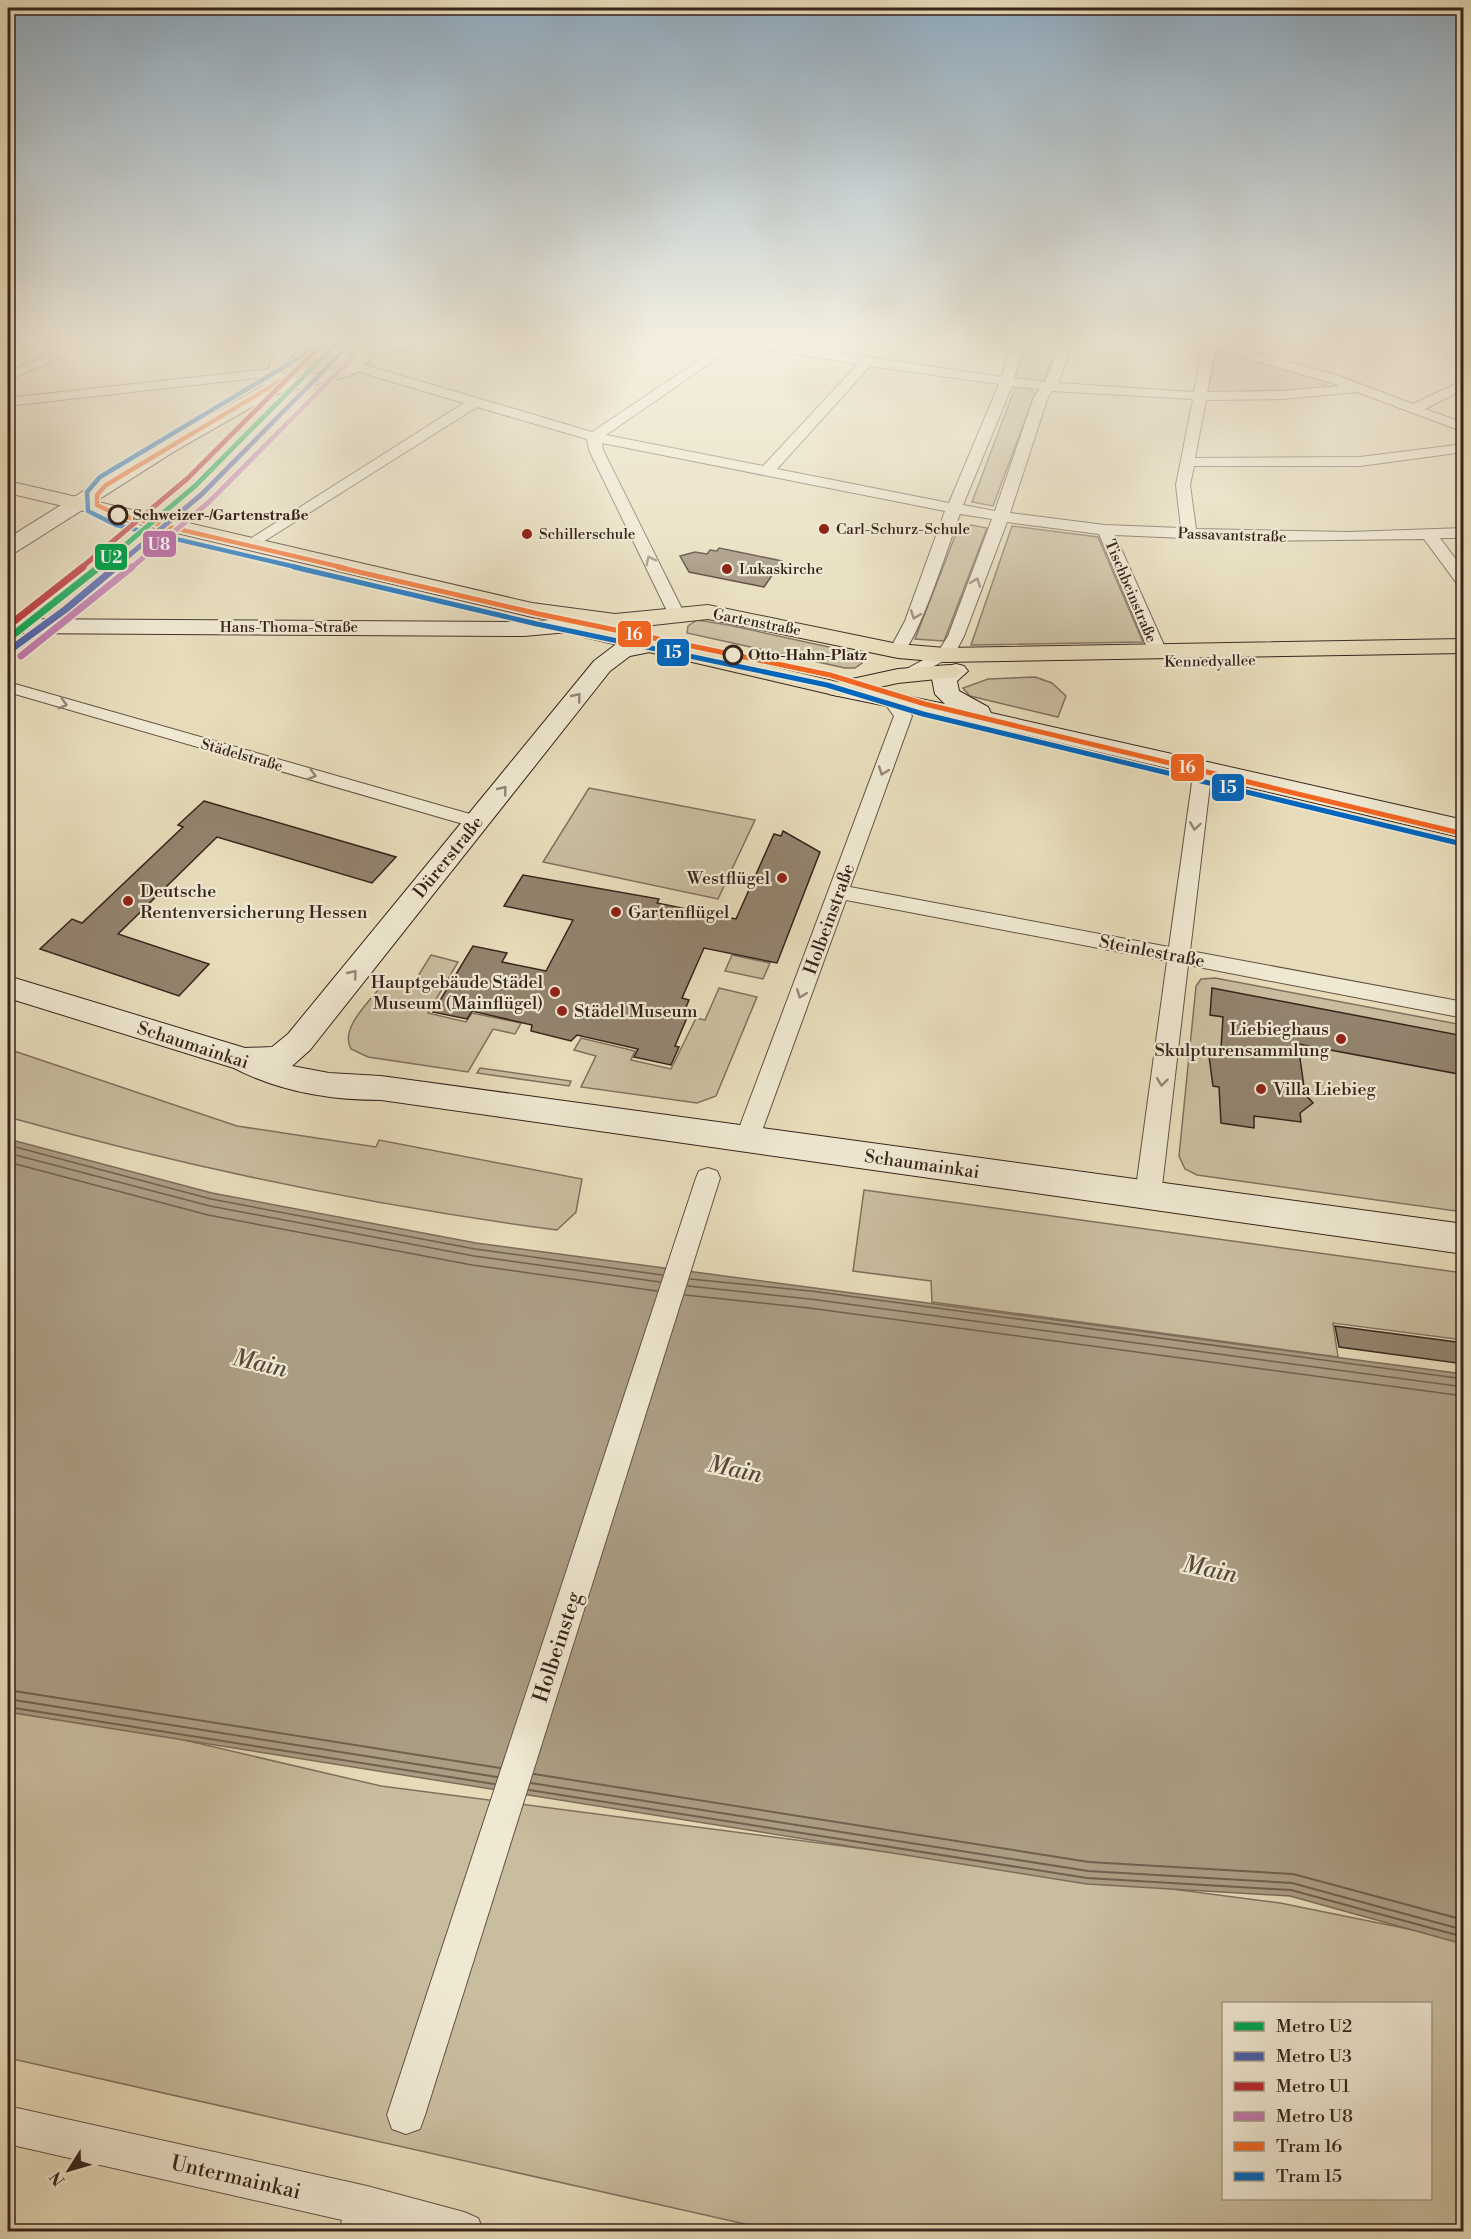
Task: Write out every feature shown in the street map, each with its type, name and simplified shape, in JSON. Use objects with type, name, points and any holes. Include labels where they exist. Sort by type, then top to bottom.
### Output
[{"type":"main road","name":"Gartenstraße","points":[[8,487],[532,610],[563,612],[616,622],[676,613],[724,614],[951,663]]},
{"type":"main road","name":"Gartenstraße","points":[[532,610],[570,626],[647,646],[855,685],[992,656]]},
{"type":"main road","points":[[647,646],[632,632],[634,628],[676,613]]},
{"type":"main road","points":[[855,685],[885,664],[871,645]]},
{"type":"main road","name":"Kennedyallee","points":[[992,656],[1464,646]]},
{"type":"main road","name":"Kennedyallee","points":[[951,663],[1464,656]]},
{"type":"street","points":[[8,546],[161,447]]},
{"type":"street","points":[[250,544],[403,447]]},
{"type":"street","points":[[596,447],[676,613]]},
{"type":"street","points":[[647,447],[1001,516]]},
{"type":"street","points":[[767,471],[788,447]]},
{"type":"street","points":[[898,651],[913,621],[954,508],[980,447]]},
{"type":"street","points":[[951,663],[956,636],[1025,447]]},
{"type":"street","points":[[1189,447],[1184,501],[1189,534]]},
{"type":"street","points":[[1186,462],[1339,462],[1429,455],[1464,448]]},
{"type":"street","name":"Passavantstraße","points":[[1001,516],[1105,530],[1189,534],[1321,537],[1464,533]]},
{"type":"street","name":"Tischbeinstraße","points":[[1105,530],[1158,652]]},
{"type":"street","points":[[1429,535],[1464,582]]},
{"type":"street","name":"Hans-Thoma-Straße","points":[[8,626],[524,629],[616,622]]},
{"type":"street","name":"Dürerstraße","points":[[280,1058],[299,1042],[602,666],[623,650],[647,646]]},
{"type":"street","name":"Gartenstraße","points":[[951,663],[944,679],[944,688],[954,700],[1018,725]]},
{"type":"street","name":"Gartenstraße","points":[[855,685],[892,701],[1018,725],[1464,829]]},
{"type":"street","name":"Städelstraße","points":[[8,687],[477,822]]},
{"type":"street","name":"Holbeinstraße","points":[[747,1139],[903,716],[892,701]]},
{"type":"street","points":[[1148,1195],[1203,768]]},
{"type":"street","name":"Steinlestraße","points":[[840,892],[1464,1010]]},
{"type":"street","name":"Schaumainkai","points":[[8,987],[245,1060],[268,1073],[317,1083],[348,1088],[381,1088],[1464,1239]]},
{"type":"street","points":[[245,1060],[280,1058]]},
{"type":"street","name":"Schaumainkai","points":[[280,1058],[356,1076],[381,1088]]},
{"type":"street","name":"Holbeinsteg","points":[[406,2115],[708,1178]]},
{"type":"street","name":"Untermainkai","points":[[8,2125],[363,2219],[464,2232]]},
{"type":"shaded area","points":[[993,447],[1015,447],[993,506],[972,502]]},
{"type":"shaded area","points":[[971,525],[987,528],[944,641],[915,639],[959,526],[969,528]]},
{"type":"shaded area","points":[[1012,526],[1098,537],[1143,642],[971,645]]},
{"type":"shaded area","points":[[697,620],[852,652],[858,655],[862,663],[855,668],[845,668],[687,633],[688,626]]},
{"type":"shaded area","points":[[1035,677],[1052,683],[1066,696],[1058,717],[970,696],[963,688],[988,679]]},
{"type":"shaded area","points":[[589,788],[755,820],[718,899],[543,862]]},
{"type":"shaded area","points":[[431,955],[458,962],[428,1013],[466,1022],[472,1013],[521,1023],[515,1034],[493,1029],[468,1072],[368,1057],[351,1049],[348,1041],[349,1032],[364,1006],[383,984],[410,989]]},
{"type":"shaded area","points":[[732,955],[770,963],[763,979],[725,971]]},
{"type":"shaded area","points":[[1215,978],[1463,1025],[1463,1212],[1197,1175],[1185,1169],[1179,1156],[1196,986],[1201,979]]},
{"type":"shaded area","points":[[719,988],[757,997],[716,1096],[697,1103],[581,1087],[596,1056],[574,1050],[581,1038],[635,1051],[631,1060],[671,1069],[696,1018],[705,1020]]},
{"type":"shaded area","points":[[8,1049],[237,1126],[376,1147],[379,1140],[582,1179],[576,1212],[557,1230],[418,1209],[212,1169],[8,1117]]},
{"type":"shaded area","points":[[480,1068],[571,1081],[569,1086],[477,1073]]},
{"type":"shaded area","points":[[864,1190],[1463,1273],[1463,1340],[1333,1323],[1338,1357],[932,1302],[931,1281],[853,1271]]},
{"type":"shaded area","points":[[8,1699],[381,1786],[1280,1903],[1463,1940],[1463,2231],[776,2231],[8,2058]]},
{"type":"water","name":"Main","points":[[8,1139],[212,1193],[476,1243],[1463,1374],[1463,1944],[1290,1896],[1087,1884],[8,1712]]},
{"type":"building","name":"Lukaskirche","points":[[719,548],[782,561],[764,587],[689,572],[680,556],[695,552],[707,554],[710,550],[717,551]]},
{"type":"building","name":"Deutsche Rentenversicherung Hessen","points":[[204,801],[396,857],[372,883],[217,837],[118,934],[209,964],[179,996],[40,949],[72,919],[82,923],[183,827],[178,825]]},
{"type":"building","points":[[783,831],[820,852],[777,963],[704,948],[682,998],[689,1000],[684,1012],[689,1013],[675,1046],[679,1047],[671,1065],[634,1057],[638,1049],[577,1035],[571,1041],[531,1031],[532,1025],[472,1011],[467,1019],[433,1012],[473,946],[507,953],[502,962],[546,971],[573,920],[504,906],[523,875],[659,899],[657,903],[736,919],[774,834],[781,836]]},
{"type":"building","points":[[1212,988],[1464,1036],[1464,1075],[1298,1044],[1305,1094],[1313,1103],[1300,1113],[1301,1122],[1254,1116],[1254,1128],[1221,1123],[1219,1087],[1213,1086],[1209,1056],[1221,1048],[1223,1017],[1210,1015]]},
{"type":"building","points":[[1335,1326],[1464,1343],[1464,1364],[1339,1347]]},
{"type":"metro line","name":"U1","points":[[8,626],[52,593],[188,478],[219,447]]},
{"type":"metro line","name":"U2","points":[[8,639],[59,601],[195,486],[233,447]]},
{"type":"metro line","name":"U3","points":[[14,647],[66,609],[202,494],[248,447]]},
{"type":"metro line","name":"U8","points":[[21,656],[73,617],[209,502],[263,447]]},
{"type":"tram line","name":"15","points":[[149,447],[100,477],[87,492],[88,511],[116,525],[537,624],[827,685],[923,714],[1462,844]]},
{"type":"tram line","name":"16","points":[[169,447],[106,485],[97,495],[97,505],[118,515],[539,614],[830,675],[925,704],[1464,834]]},
{"type":"place","name":"Schweizer-/Gartenstraße","points":[[118,515]]},
{"type":"place","name":"Carl-Schurz-Schule","points":[[824,529]]},
{"type":"place","name":"Schillerschule","points":[[527,534]]},
{"type":"place","name":"Lukaskirche","points":[[727,569]]},
{"type":"place","name":"Otto-Hahn-Platz","points":[[733,655]]},
{"type":"place","name":"Westflügel","points":[[782,878]]},
{"type":"place","name":"Deutsche Rentenversicherung Hessen","points":[[128,901]]},
{"type":"place","name":"Gartenflügel","points":[[616,912]]},
{"type":"place","name":"Hauptgebäude Städel Museum (Mainflügel)","points":[[555,992]]},
{"type":"place","name":"Städel Museum","points":[[562,1011]]},
{"type":"place","name":"Liebieghaus Skulpturensammlung","points":[[1341,1039]]},
{"type":"place","name":"Villa Liebieg","points":[[1261,1089]]}]
